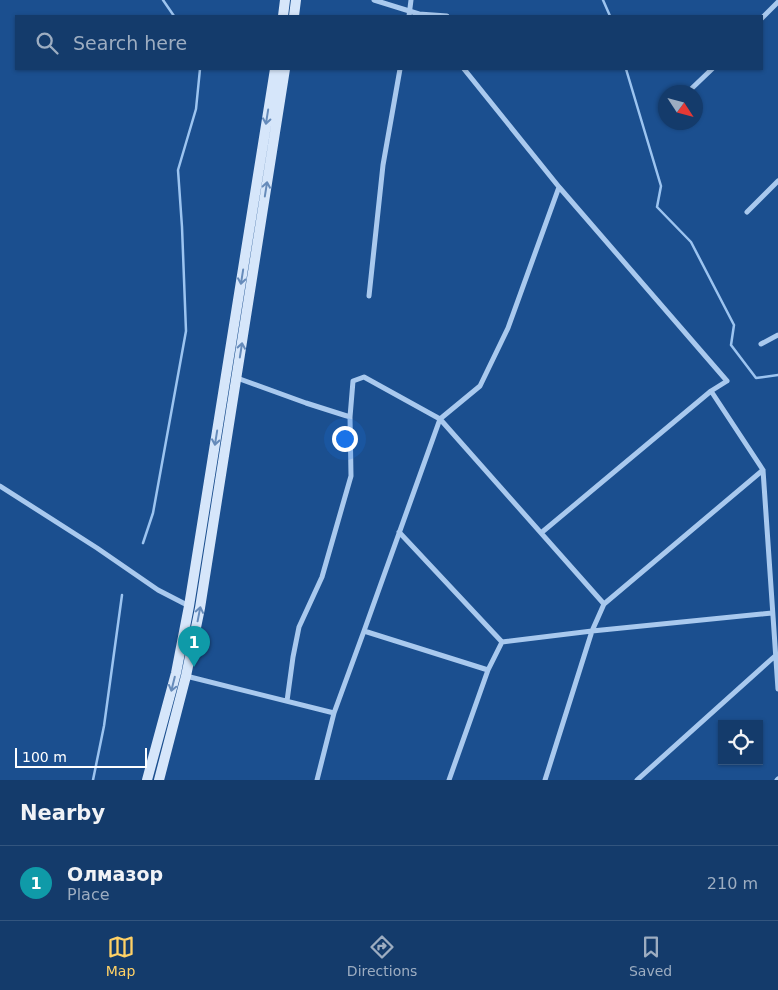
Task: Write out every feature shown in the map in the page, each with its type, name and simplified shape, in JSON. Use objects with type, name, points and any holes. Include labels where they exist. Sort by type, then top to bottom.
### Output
[{"type":"main road","points":[[283,15],[286,0]]},
{"type":"main road","points":[[294,15],[296,0]]},
{"type":"main road","points":[[148,780],[176,673],[190,606],[275,70]]},
{"type":"main road","points":[[159,780],[186,676],[200,608],[285,70]]},
{"type":"street","points":[[374,0],[409,13],[420,15]]},
{"type":"street","points":[[409,13],[411,0]]},
{"type":"street","points":[[763,17],[778,2]]},
{"type":"street","points":[[369,296],[383,166],[400,70]]},
{"type":"street","points":[[465,70],[559,187],[727,381],[711,391],[541,533]]},
{"type":"street","points":[[695,85],[711,70]]},
{"type":"street","points":[[747,212],[778,182]]},
{"type":"street","points":[[317,780],[334,713],[440,419],[480,386],[508,328],[559,187]]},
{"type":"street","points":[[761,344],[778,335]]},
{"type":"street","points":[[287,701],[299,626],[322,577],[351,476],[350,417],[353,382],[364,377],[440,419],[604,604]]},
{"type":"street","points":[[237,378],[350,417]]},
{"type":"street","points":[[711,391],[763,470],[778,689]]},
{"type":"street","points":[[545,780],[592,631],[604,604],[763,470]]},
{"type":"street","points":[[0,486],[97,548],[158,590],[190,606]]},
{"type":"street","points":[[399,532],[502,642]]},
{"type":"street","points":[[502,642],[772,613]]},
{"type":"street","points":[[364,631],[488,670]]},
{"type":"street","points":[[449,780],[488,670],[502,642]]},
{"type":"street","points":[[636,780],[775,656]]},
{"type":"street","points":[[186,676],[334,713]]},
{"type":"waterway","points":[[163,0],[173,15]]},
{"type":"waterway","points":[[603,0],[610,15]]},
{"type":"waterway","points":[[143,543],[153,513],[186,331],[178,170],[196,109],[200,70]]},
{"type":"waterway","points":[[626,70],[661,186],[657,207],[691,242],[734,325],[731,345],[756,378],[778,375]]},
{"type":"waterway","points":[[93,780],[104,726],[122,595]]},
{"type":"place","name":"Олмазор","points":[[194,667]]}]
